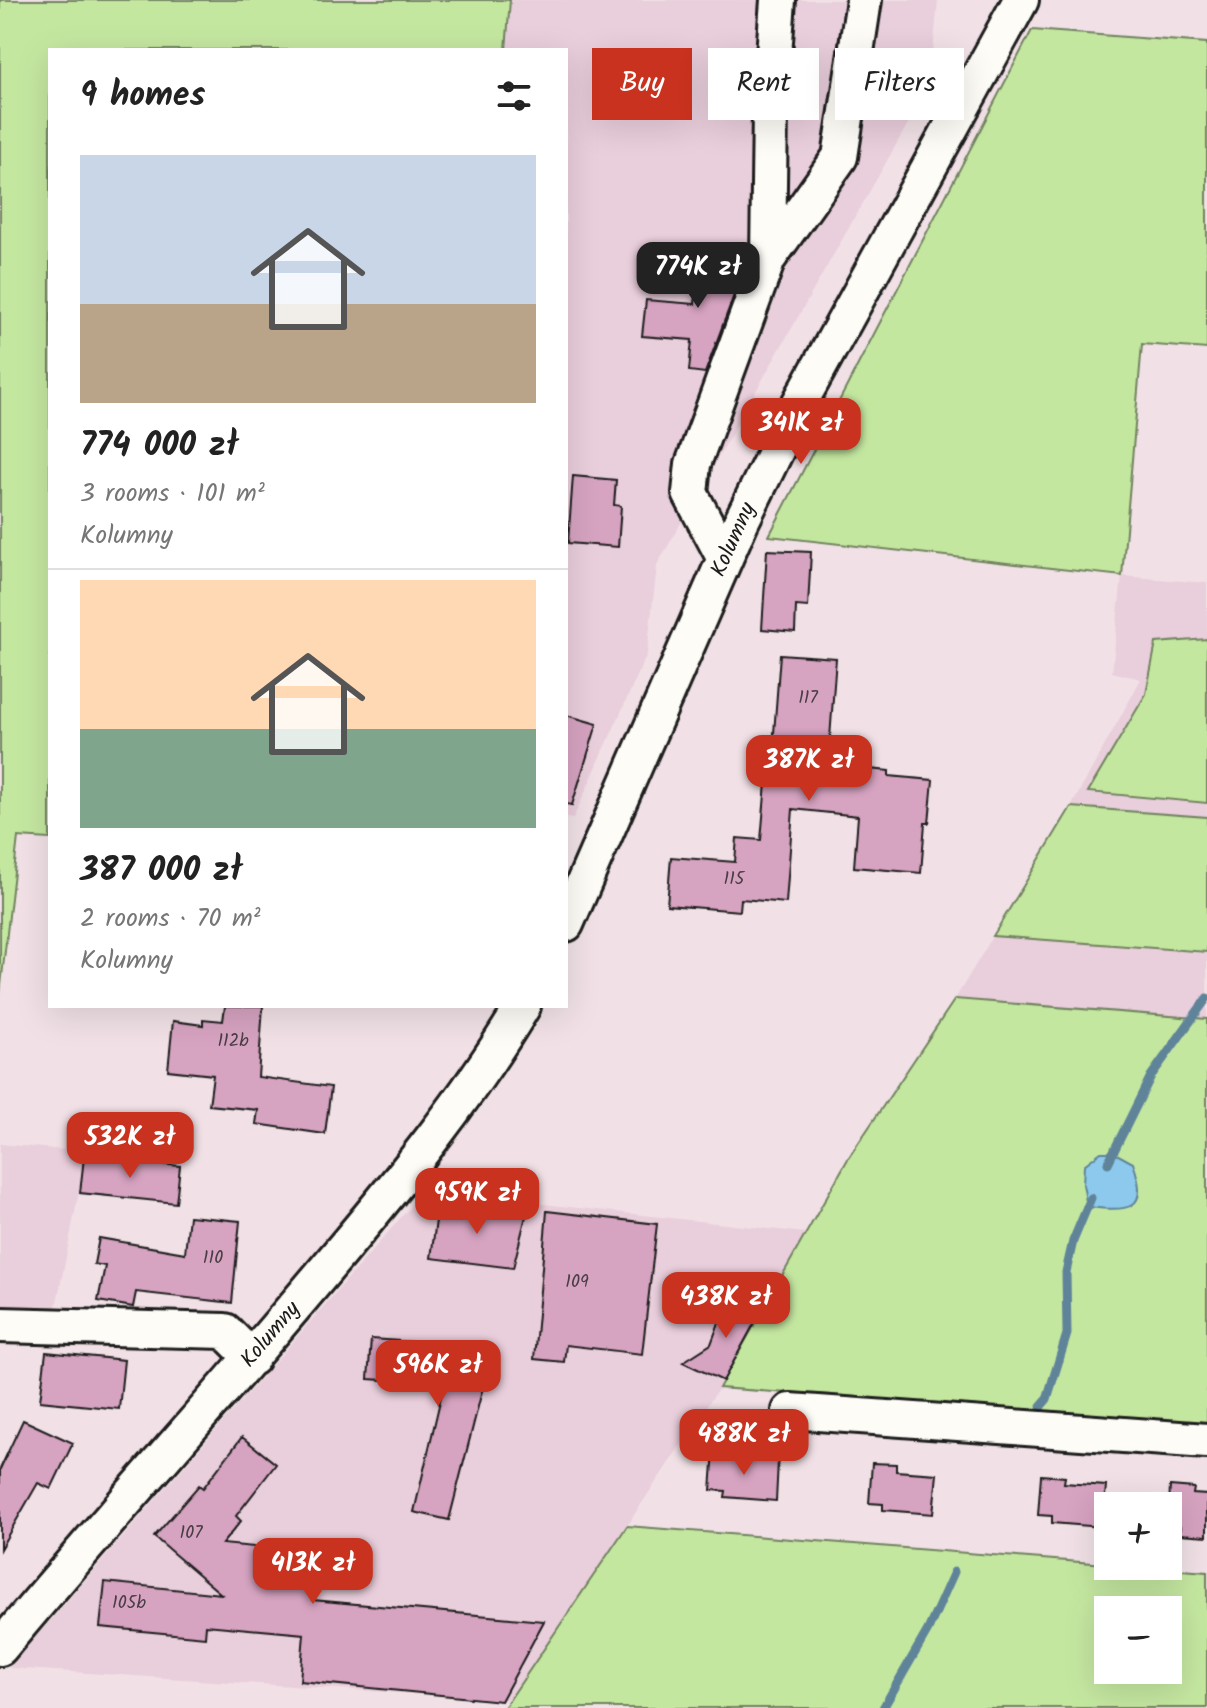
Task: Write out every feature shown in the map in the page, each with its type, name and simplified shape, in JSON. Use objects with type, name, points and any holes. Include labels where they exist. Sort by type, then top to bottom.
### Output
[{"type":"street","points":[[768,259],[770,110],[778,0]]},
{"type":"street","points":[[725,559],[690,493],[693,464],[768,259],[840,157],[864,0]]},
{"type":"street","name":"Kolumny","points":[[568,919],[725,559],[799,404],[1021,0]]},
{"type":"street","name":"Kolumny","points":[[0,1648],[252,1358],[411,1168],[495,1053],[522,1008]]},
{"type":"street","points":[[0,1325],[225,1331],[252,1358]]},
{"type":"street","points":[[790,1411],[1207,1441]]},
{"type":"shaded area","points":[[510,0],[938,0],[933,48],[835,48],[835,120],[910,120],[657,565],[647,654],[573,819],[568,818],[568,48],[506,48]]},
{"type":"shaded area","points":[[1122,576],[1207,583],[1207,817],[1071,807],[1141,679],[1112,672]]},
{"type":"shaded area","points":[[993,936],[1207,952],[1207,1019],[955,999]]},
{"type":"shaded area","points":[[0,1144],[87,1152],[52,1327],[0,1325]]},
{"type":"shaded area","points":[[424,1191],[806,1233],[719,1388],[510,1700],[9,1668]]},
{"type":"green space","points":[[0,0],[510,0],[506,48],[48,48],[48,839],[18,837],[0,994]]},
{"type":"green space","points":[[1032,30],[1207,43],[1207,349],[1142,344],[1122,576],[769,536]]},
{"type":"green space","points":[[1207,639],[1207,803],[1088,792],[1146,694],[1156,643]]},
{"type":"green space","points":[[1071,807],[1207,817],[1207,952],[993,936]]},
{"type":"green space","points":[[955,999],[1207,1019],[1207,1423],[719,1388],[849,1157]]},
{"type":"green space","points":[[627,1526],[1094,1563],[1094,1580],[1182,1580],[1182,1570],[1207,1572],[1207,1708],[504,1708]]},
{"type":"water","points":[[1101,1152],[1113,1152],[1133,1163],[1139,1192],[1132,1205],[1114,1209],[1087,1207],[1084,1165]]},
{"type":"building","points":[[700,255],[742,259],[741,276],[705,373],[689,371],[692,340],[642,336],[646,300],[695,304]]},
{"type":"building","points":[[573,476],[616,480],[614,505],[621,506],[618,547],[568,543]]},
{"type":"building","points":[[767,550],[811,552],[808,607],[796,606],[795,632],[762,629]]},
{"type":"building","points":[[780,654],[836,658],[828,765],[889,771],[889,776],[933,780],[929,823],[925,823],[921,873],[854,867],[858,816],[793,809],[786,903],[741,899],[740,911],[667,905],[671,857],[735,862],[737,838],[761,840],[768,760],[772,760]]},
{"type":"building","points":[[568,716],[597,724],[572,805],[568,804]]},
{"type":"building","points":[[225,1008],[263,1008],[258,1077],[331,1087],[325,1134],[256,1124],[258,1110],[209,1105],[213,1075],[168,1070],[173,1021],[203,1025],[203,1019],[223,1021]]},
{"type":"building","points":[[84,1157],[180,1166],[176,1203],[80,1193]]},
{"type":"building","points":[[438,1205],[526,1216],[513,1268],[431,1258]]},
{"type":"building","points":[[547,1211],[657,1224],[642,1354],[566,1345],[564,1362],[534,1359]]},
{"type":"building","points":[[189,1216],[240,1221],[232,1303],[136,1292],[133,1307],[98,1301],[105,1266],[94,1264],[99,1238],[185,1253]]},
{"type":"building","points":[[729,1296],[760,1313],[723,1381],[683,1362],[711,1344]]},
{"type":"building","points":[[371,1339],[486,1347],[483,1387],[449,1520],[414,1512],[444,1384],[368,1379]]},
{"type":"building","points":[[46,1352],[124,1360],[119,1409],[40,1401]]},
{"type":"building","points":[[23,1420],[73,1443],[51,1489],[38,1483],[0,1549],[0,1469]]},
{"type":"building","points":[[242,1437],[276,1464],[236,1516],[241,1521],[222,1544],[317,1553],[313,1600],[544,1621],[501,1701],[300,1681],[304,1634],[206,1625],[205,1637],[100,1627],[105,1582],[221,1594],[154,1537],[199,1485],[203,1488]]},
{"type":"building","points":[[714,1450],[738,1452],[738,1458],[778,1461],[776,1501],[725,1497],[726,1491],[711,1490]]},
{"type":"building","points":[[872,1463],[896,1464],[896,1471],[937,1474],[933,1514],[883,1510],[883,1504],[869,1503]]},
{"type":"building","points":[[1041,1475],[1065,1477],[1064,1483],[1106,1486],[1105,1492],[1094,1492],[1094,1526],[1052,1523],[1052,1516],[1038,1515]]},
{"type":"building","points":[[1170,1486],[1194,1488],[1193,1494],[1207,1495],[1207,1536],[1182,1534],[1182,1492],[1170,1492]]},
{"type":"waterway","points":[[1108,1163],[1151,1076],[1207,998]]},
{"type":"waterway","points":[[1041,1406],[1047,1399],[1067,1334],[1066,1272],[1073,1241],[1091,1198]]},
{"type":"waterway","points":[[883,1708],[928,1630],[954,1572]]}]
